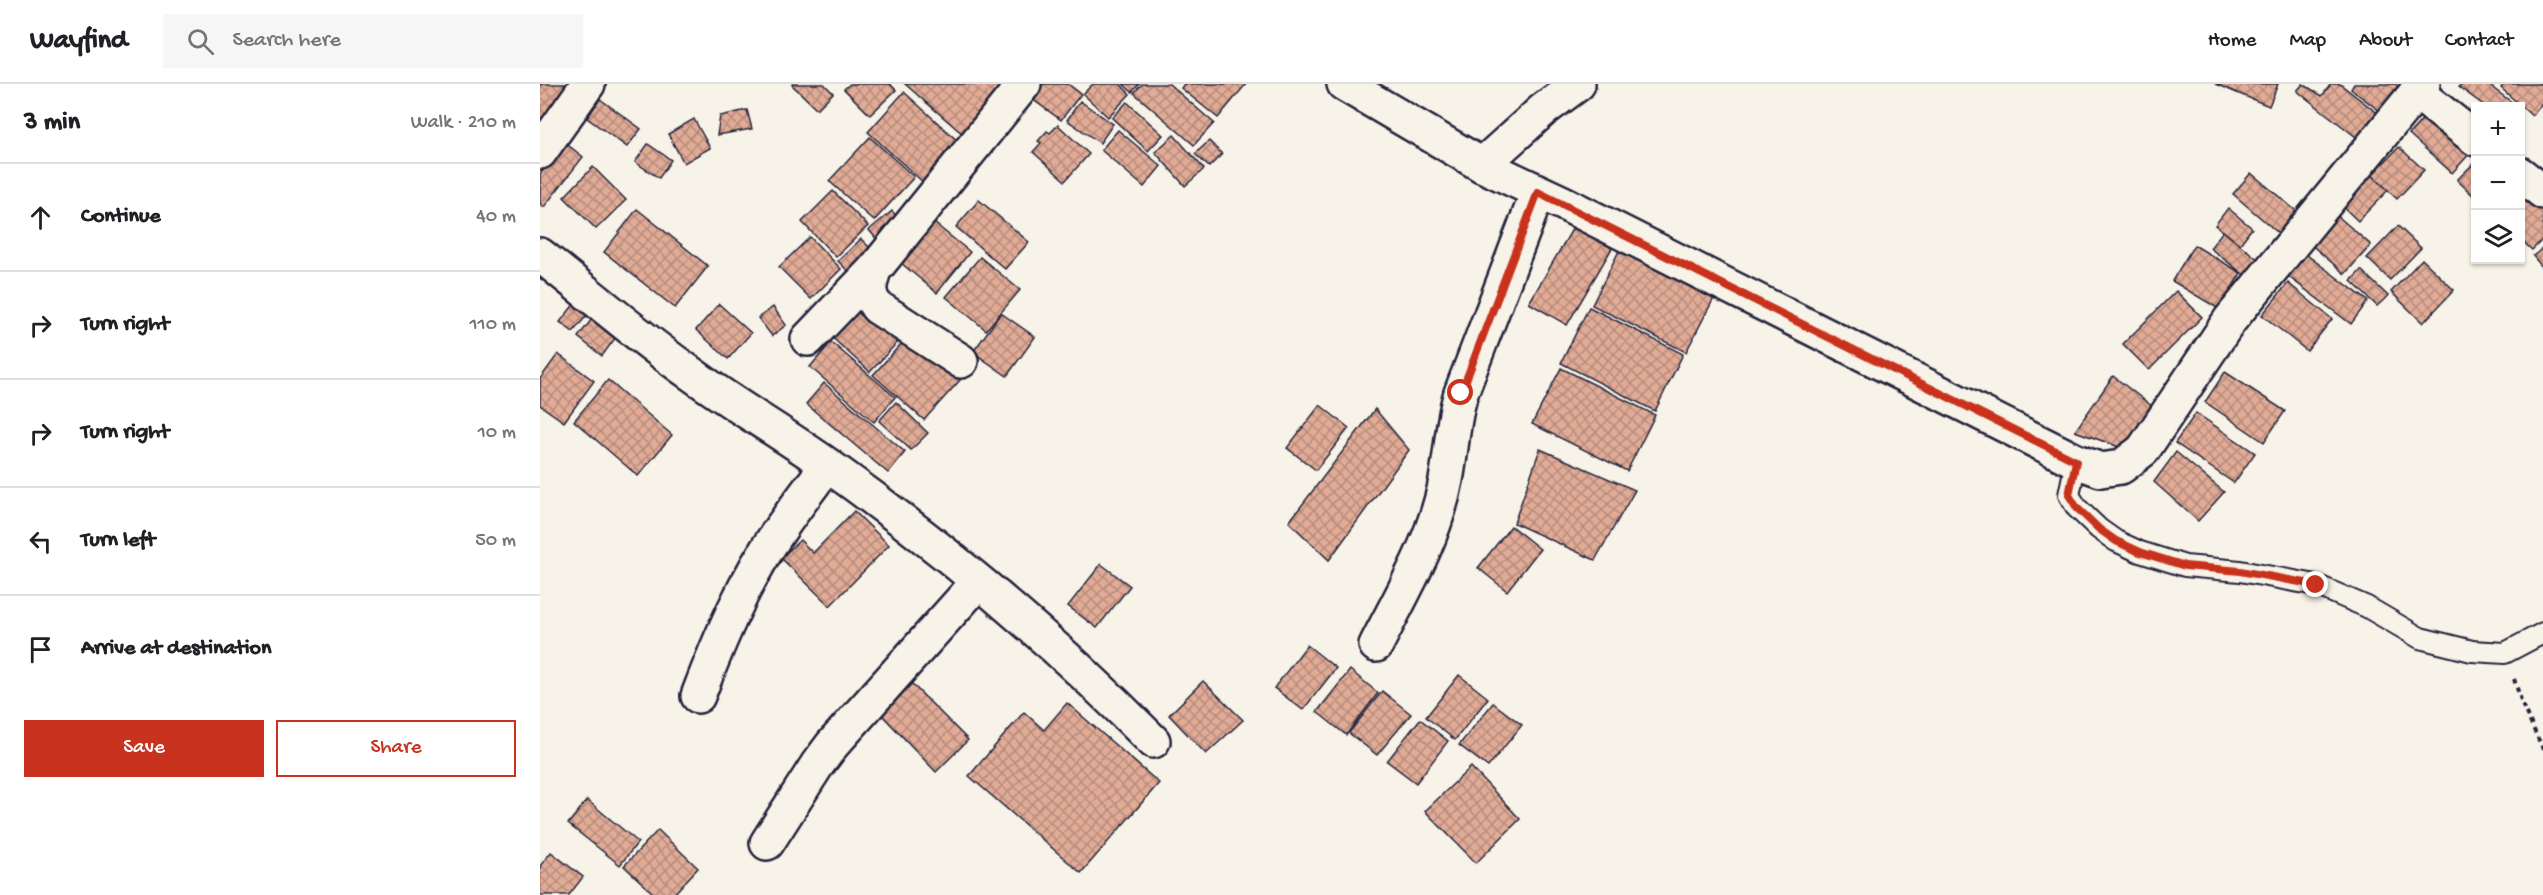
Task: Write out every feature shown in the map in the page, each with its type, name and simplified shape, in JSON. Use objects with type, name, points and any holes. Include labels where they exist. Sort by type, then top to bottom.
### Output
[{"type":"street","points":[[540,152],[588,84]]},
{"type":"street","points":[[808,339],[874,270],[1024,84]]},
{"type":"street","points":[[1344,84],[1482,165],[2076,461],[2101,470],[2121,466],[2143,450],[2230,320],[2420,88],[2471,135]]},
{"type":"street","points":[[1482,165],[1543,110],[1578,84]]},
{"type":"street","points":[[2525,178],[2543,192]]},
{"type":"street","points":[[1376,645],[1416,568],[1434,522],[1446,479],[1453,417],[1538,192]]},
{"type":"street","points":[[540,255],[692,375],[827,465],[899,518],[1092,680],[1153,741]]},
{"type":"street","points":[[874,270],[869,287],[870,297],[878,307],[961,361]]},
{"type":"street","points":[[698,696],[720,639],[746,588],[780,529],[827,465]]},
{"type":"street","points":[[767,843],[832,745],[978,582]]},
{"type":"lane","points":[[2076,461],[2069,495],[2077,508],[2116,541],[2185,566],[2240,571],[2316,585],[2367,608],[2420,638],[2472,651],[2505,653],[2543,633]]},
{"type":"path","points":[[2505,653],[2524,709],[2543,749]]},
{"type":"building","points":[[540,84],[577,84],[540,134]]},
{"type":"building","points":[[793,84],[824,84],[833,93],[817,109]]},
{"type":"building","points":[[850,84],[890,84],[896,90],[870,115],[844,89]]},
{"type":"building","points":[[905,84],[1001,84],[1007,89],[965,136]]},
{"type":"building","points":[[1043,84],[1068,84],[1081,94],[1061,120],[1032,99]]},
{"type":"building","points":[[1093,84],[1120,84],[1130,94],[1108,117],[1083,94]]},
{"type":"building","points":[[1123,84],[1139,84],[1132,92]]},
{"type":"building","points":[[1142,84],[1169,84],[1214,123],[1194,145],[1134,93]]},
{"type":"building","points":[[1184,84],[1246,84],[1218,118],[1181,88]]},
{"type":"building","points":[[2215,84],[2278,84],[2269,106]]},
{"type":"building","points":[[2303,84],[2322,96],[2331,84],[2340,84],[2385,119],[2365,144],[2297,91]]},
{"type":"building","points":[[2354,84],[2395,84],[2404,90],[2385,115],[2351,89]]},
{"type":"building","points":[[2461,84],[2487,84],[2512,102],[2480,102],[2459,87]]},
{"type":"building","points":[[2504,84],[2541,84],[2543,103],[2532,116],[2525,110],[2525,102],[2516,102],[2501,88]]},
{"type":"building","points":[[904,92],[961,144],[925,184],[868,132]]},
{"type":"building","points":[[600,99],[641,129],[627,147],[587,118]]},
{"type":"building","points":[[1080,101],[1113,124],[1100,143],[1067,120]]},
{"type":"building","points":[[1127,102],[1163,135],[1148,151],[1112,118]]},
{"type":"building","points":[[747,110],[752,129],[717,135],[720,116]]},
{"type":"building","points":[[2430,111],[2471,148],[2471,152],[2452,173],[2409,134]]},
{"type":"building","points":[[694,119],[710,148],[684,163],[668,134]]},
{"type":"building","points":[[1058,125],[1089,154],[1065,181],[1033,152],[1041,143],[1038,141],[1047,131],[1050,133]]},
{"type":"building","points":[[1118,130],[1161,166],[1144,187],[1101,150]]},
{"type":"building","points":[[1174,135],[1204,169],[1185,186],[1155,152]]},
{"type":"building","points":[[870,137],[914,177],[874,221],[829,181]]},
{"type":"building","points":[[1209,141],[1222,154],[1209,167],[1195,154]]},
{"type":"building","points":[[564,142],[583,157],[544,207],[540,204],[540,174]]},
{"type":"building","points":[[648,144],[671,160],[659,178],[635,162]]},
{"type":"building","points":[[2399,147],[2424,170],[2397,199],[2372,175]]},
{"type":"building","points":[[2471,166],[2471,193],[2457,180]]},
{"type":"building","points":[[593,167],[626,200],[596,229],[564,197]]},
{"type":"building","points":[[2364,167],[2388,190],[2358,221],[2334,198]]},
{"type":"building","points":[[2251,173],[2302,216],[2284,238],[2233,194]]},
{"type":"building","points":[[2525,190],[2543,195],[2543,239],[2532,250],[2525,244]]},
{"type":"building","points":[[833,191],[868,226],[836,257],[802,222]]},
{"type":"building","points":[[979,200],[1029,242],[1005,269],[956,227]]},
{"type":"building","points":[[2228,208],[2252,228],[2240,244],[2215,225]]},
{"type":"building","points":[[637,209],[708,266],[675,308],[604,252]]},
{"type":"building","points":[[892,211],[907,229],[884,248],[869,230]]},
{"type":"building","points":[[2333,212],[2371,245],[2345,274],[2308,242]]},
{"type":"building","points":[[928,218],[970,252],[937,293],[895,258]]},
{"type":"building","points":[[1574,226],[1612,248],[1567,325],[1529,303]]},
{"type":"building","points":[[2398,226],[2421,248],[2390,280],[2367,258]]},
{"type":"building","points":[[2223,231],[2265,265],[2252,281],[2210,248]]},
{"type":"building","points":[[810,237],[841,269],[811,299],[779,267]]},
{"type":"building","points":[[861,239],[880,258],[856,279],[838,261]]},
{"type":"building","points":[[2194,245],[2241,273],[2219,309],[2172,281]]},
{"type":"building","points":[[2543,248],[2543,268],[2533,256]]},
{"type":"building","points":[[1620,249],[1715,296],[1686,352],[1592,305]]},
{"type":"building","points":[[2303,252],[2368,301],[2351,324],[2285,274]]},
{"type":"building","points":[[980,257],[1020,290],[986,330],[946,297]]},
{"type":"building","points":[[2422,259],[2454,290],[2423,323],[2391,292]]},
{"type":"building","points":[[2361,270],[2388,296],[2377,306],[2351,281]]},
{"type":"building","points":[[2288,283],[2332,319],[2307,351],[2262,315]]},
{"type":"building","points":[[2176,291],[2202,317],[2149,370],[2123,344]]},
{"type":"building","points":[[859,294],[904,335],[870,372],[826,332]]},
{"type":"building","points":[[575,303],[588,314],[573,332],[560,322]]},
{"type":"building","points":[[719,304],[751,333],[728,359],[696,330]]},
{"type":"building","points":[[773,307],[786,325],[772,336],[758,318]]},
{"type":"building","points":[[1589,307],[1683,354],[1655,411],[1561,363]]},
{"type":"building","points":[[1001,313],[1035,337],[1007,376],[973,352]]},
{"type":"building","points":[[595,315],[619,333],[602,356],[578,337]]},
{"type":"building","points":[[911,333],[961,379],[924,420],[873,375]]},
{"type":"building","points":[[831,342],[895,397],[874,422],[810,367]]},
{"type":"building","points":[[558,354],[594,381],[564,422],[540,405],[540,379]]},
{"type":"building","points":[[1561,368],[1655,415],[1627,471],[1532,424]]},
{"type":"building","points":[[2225,372],[2285,411],[2264,442],[2205,402]]},
{"type":"building","points":[[2113,376],[2157,410],[2125,449],[2075,431]]},
{"type":"building","points":[[608,380],[672,435],[638,476],[574,421]]},
{"type":"building","points":[[824,383],[905,452],[888,473],[806,404]]},
{"type":"building","points":[[896,402],[928,433],[911,450],[879,421]]},
{"type":"building","points":[[1320,405],[1349,428],[1316,470],[1287,448]]},
{"type":"building","points":[[1375,409],[1409,450],[1329,560],[1289,522]]},
{"type":"building","points":[[2196,413],[2255,453],[2234,483],[2175,443]]},
{"type":"building","points":[[1540,449],[1635,490],[1595,560],[1514,523]]},
{"type":"building","points":[[2176,452],[2224,492],[2198,521],[2154,482]]},
{"type":"building","points":[[854,511],[889,545],[830,606],[781,558],[800,540],[813,553]]},
{"type":"building","points":[[1511,526],[1540,549],[1507,591],[1478,568]]},
{"type":"building","points":[[1101,564],[1130,586],[1097,628],[1068,606]]},
{"type":"building","points":[[1307,645],[1336,668],[1303,710],[1274,688]]},
{"type":"building","points":[[1350,670],[1378,693],[1346,735],[1317,712]]},
{"type":"building","points":[[1459,675],[1488,698],[1455,740],[1426,717]]},
{"type":"building","points":[[1203,681],[1243,720],[1206,754],[1169,715]]},
{"type":"building","points":[[911,683],[968,740],[936,772],[881,714]]},
{"type":"building","points":[[1382,691],[1411,714],[1377,755],[1349,733]]},
{"type":"building","points":[[1067,703],[1159,783],[1081,873],[969,776],[1024,712],[1044,730]]},
{"type":"building","points":[[1493,703],[1522,725],[1488,767],[1459,745]]},
{"type":"building","points":[[1420,719],[1448,741],[1416,783],[1387,761]]},
{"type":"building","points":[[1471,767],[1520,819],[1476,863],[1425,811]]},
{"type":"building","points":[[587,800],[638,842],[620,865],[568,824]]},
{"type":"building","points":[[658,830],[698,868],[673,895],[655,895],[624,866]]},
{"type":"building","points":[[551,852],[583,877],[569,895],[540,895],[540,866]]},
{"type":"route","points":[[1461,393],[1538,192],[2076,461],[2069,495],[2077,508],[2099,529],[2116,541],[2140,552],[2185,566],[2240,571],[2316,585]]}]
